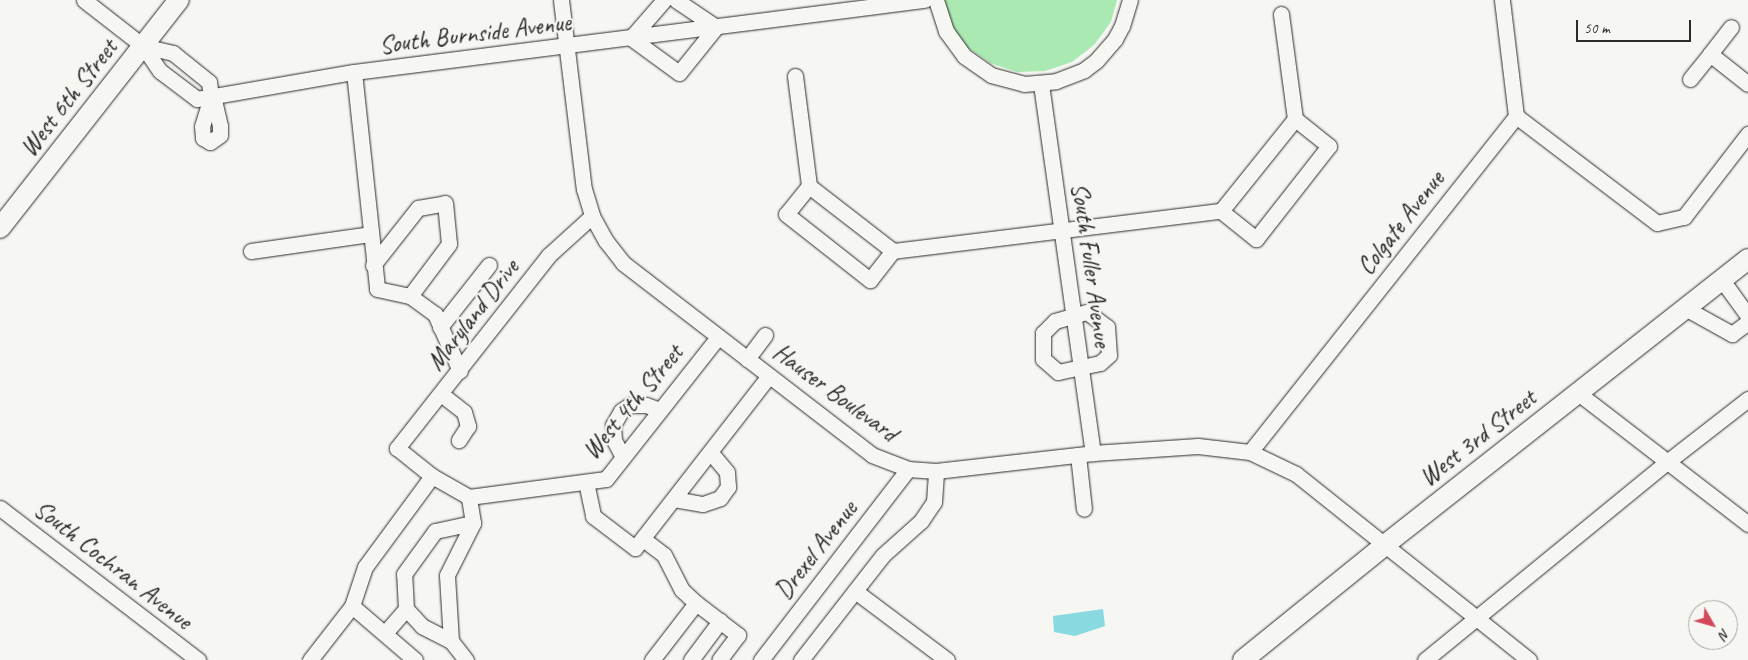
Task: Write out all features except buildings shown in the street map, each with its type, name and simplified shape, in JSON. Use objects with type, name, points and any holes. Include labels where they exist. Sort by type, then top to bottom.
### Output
[{"type":"main road","name":"West 6th Street","points":[[0,227],[179,0]]},
{"type":"main road","name":"West 3rd Street","points":[[1243,660],[1386,544],[1748,259]]},
{"type":"street","name":"South Burnside Avenue","points":[[84,0],[143,46],[160,71],[197,99],[354,72],[924,0]]},
{"type":"street","name":"Hauser Boulevard","points":[[561,0],[584,189],[592,216],[606,241],[623,263],[872,455],[908,469],[936,471],[1085,454],[1198,446],[1250,452],[1296,474],[1529,660]]},
{"type":"street","points":[[664,0],[631,38],[679,73],[716,27],[676,0]]},
{"type":"street","points":[[936,0],[940,19],[953,43],[977,67],[1007,81],[1041,84],[1071,77],[1096,61],[1115,39],[1122,26],[1130,0]]},
{"type":"street","points":[[1502,0],[1516,116],[1657,222],[1684,217],[1748,134]]},
{"type":"street","points":[[1221,211],[1256,239],[1328,146],[1295,119],[1281,14]]},
{"type":"street","points":[[1690,79],[1731,27]]},
{"type":"street","name":"South Burnside Avenue","points":[[143,46],[173,53],[208,82],[212,96]]},
{"type":"street","points":[[1710,54],[1748,84]]},
{"type":"street","points":[[354,72],[377,289],[410,296],[434,314],[460,371]]},
{"type":"street","points":[[795,76],[809,186],[893,251]]},
{"type":"street","name":"South Fuller Avenue","points":[[1041,84],[1081,366],[1085,454],[1084,509]]},
{"type":"street","name":"Colgate Avenue","points":[[1250,452],[1516,116]]},
{"type":"street","points":[[809,186],[786,214],[870,280],[893,251],[1221,211],[1295,119]]},
{"type":"street","points":[[373,265],[418,208],[444,203],[449,244],[410,296]]},
{"type":"street","name":"Maryland Drive","points":[[432,476],[397,448],[460,371],[549,255],[592,216]]},
{"type":"street","points":[[251,251],[370,234]]},
{"type":"street","points":[[440,327],[489,265]]},
{"type":"street","points":[[1722,280],[1748,316]]},
{"type":"street","points":[[1686,308],[1732,334],[1748,322]]},
{"type":"street","points":[[1088,312],[1107,327],[1110,355],[1100,363],[1081,366],[1058,372],[1043,359],[1043,333],[1055,321],[1074,314],[1088,312]]},
{"type":"street","points":[[747,359],[765,335]]},
{"type":"street","name":"West 4th Street","points":[[469,498],[606,479],[718,337]]},
{"type":"street","points":[[586,482],[593,516],[636,548],[769,376]]},
{"type":"street","points":[[1578,393],[1748,524]]},
{"type":"street","points":[[441,394],[464,412],[468,426],[459,440]]},
{"type":"street","points":[[1425,660],[1478,619],[1666,462],[1748,399]]},
{"type":"street","points":[[623,457],[614,440],[613,425],[621,412],[630,405],[646,406],[660,410]]},
{"type":"street","points":[[674,498],[703,504],[720,498],[728,487],[727,472],[712,451]]},
{"type":"street","name":"Drexel Avenue","points":[[761,660],[908,469]]},
{"type":"street","points":[[801,660],[882,554],[921,521],[934,502],[936,471]]},
{"type":"street","points":[[310,660],[352,606],[365,567],[432,476],[469,498],[473,523],[447,575],[451,641]]},
{"type":"street","name":"South Cochran Avenue","points":[[0,508],[198,660]]},
{"type":"street","points":[[466,660],[451,641],[422,626],[406,609],[404,574],[435,531],[473,523]]},
{"type":"street","points":[[643,539],[664,555],[682,590],[738,635],[719,660]]},
{"type":"street","points":[[855,591],[947,660]]},
{"type":"street","points":[[652,660],[696,603]]},
{"type":"street","points":[[352,606],[416,660]]},
{"type":"street","points":[[385,633],[406,609]]},
{"type":"street","points":[[690,660],[720,622]]},
{"type":"green space","points":[[942,0],[1117,0],[1111,22],[1094,45],[1072,62],[1045,71],[1017,72],[990,63],[967,47],[950,24]]},
{"type":"water","points":[[1103,609],[1105,626],[1075,636],[1054,632],[1053,616]]}]
